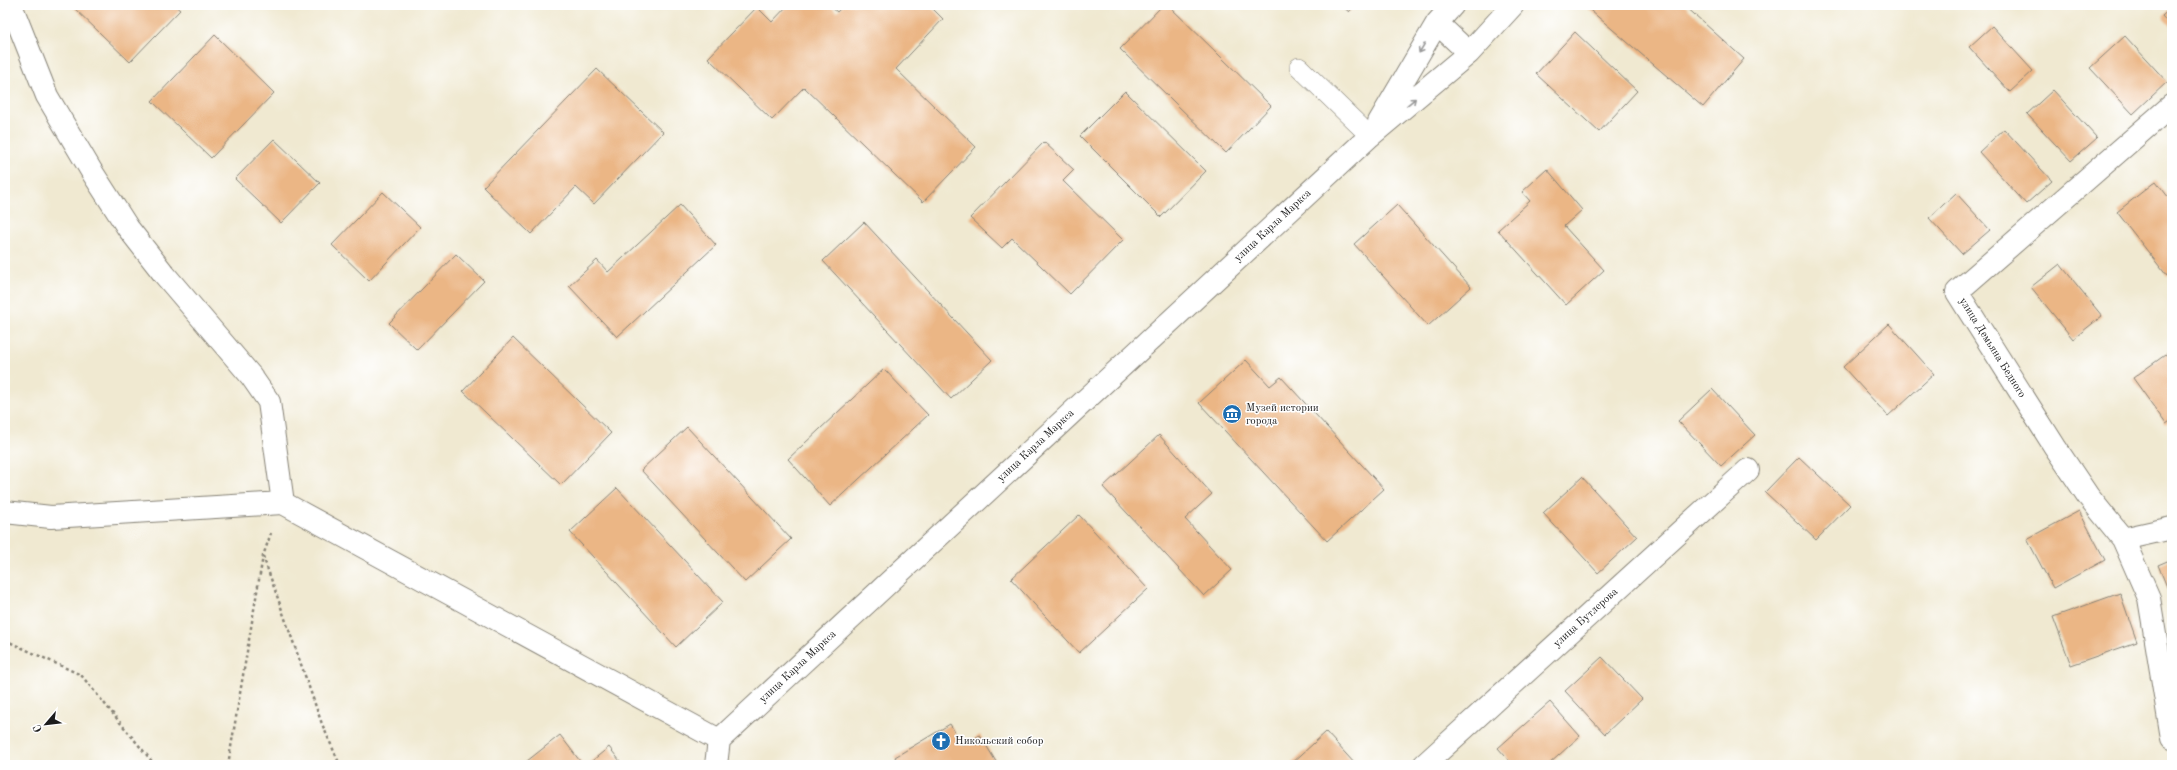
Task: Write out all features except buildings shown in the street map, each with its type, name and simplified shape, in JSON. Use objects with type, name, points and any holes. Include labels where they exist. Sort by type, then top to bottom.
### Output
[{"type":"street","points":[[11,5],[47,96],[96,179],[128,228],[164,274],[252,376],[269,402],[283,503]]},
{"type":"street","name":"улица Карла Маркса","points":[[1370,136],[1437,23],[1452,5]]},
{"type":"street","name":"улица Карла Маркса","points":[[719,740],[1370,136],[1469,53],[1513,5]]},
{"type":"street","points":[[1437,23],[1469,53]]},
{"type":"street","name":"улица Демьяна Бедного","points":[[2172,105],[1957,292],[2088,496],[2123,539],[2149,598],[2172,738]]},
{"type":"street","name":"улица Бутлерова","points":[[1424,765],[1748,470]]},
{"type":"street","points":[[5,512],[50,517],[283,503],[719,740],[716,765]]},
{"type":"street","points":[[2123,539],[2172,528]]},
{"type":"lane","points":[[1299,67],[1370,136]]},
{"type":"path","points":[[228,765],[263,556],[283,503]]},
{"type":"path","points":[[263,556],[322,724],[340,765]]},
{"type":"path","points":[[5,640],[81,675],[155,765]]},
{"type":"place","name":"Музей истории города","points":[[1232,414]]},
{"type":"place","name":"Никольский собор","points":[[941,741]]}]
